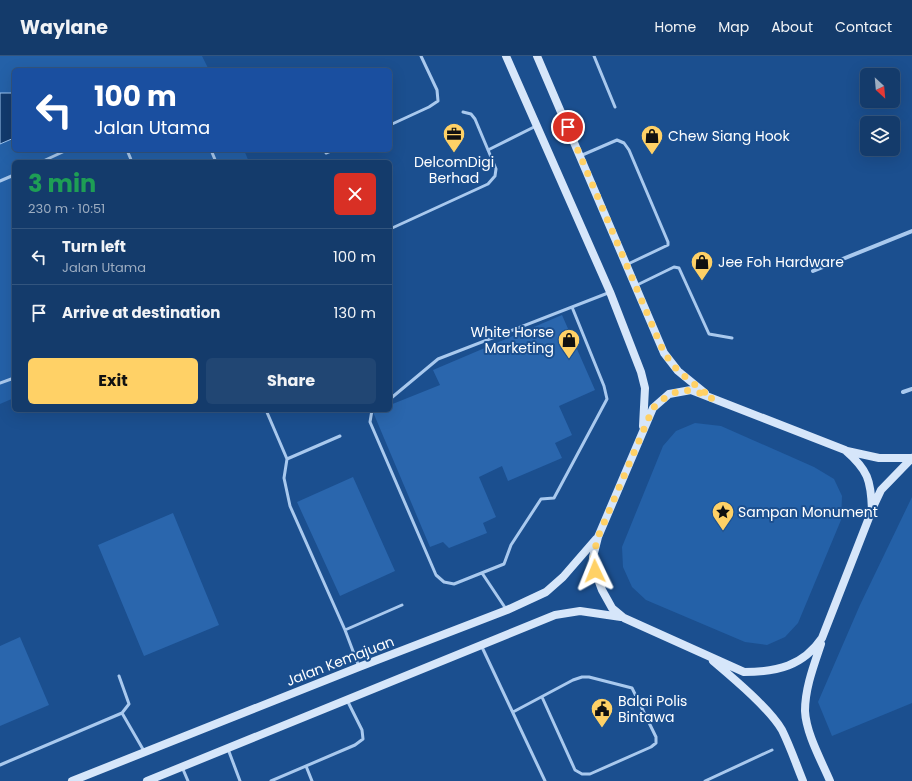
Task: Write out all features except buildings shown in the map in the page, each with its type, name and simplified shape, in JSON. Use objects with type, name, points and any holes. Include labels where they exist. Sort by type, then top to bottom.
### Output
[{"type":"main road","points":[[506,56],[610,292],[642,372],[644,388],[643,431]]},
{"type":"main road","points":[[537,56],[664,353],[678,371],[713,399]]},
{"type":"main road","points":[[624,618],[612,608],[602,590],[595,571],[593,557],[598,537],[653,408],[669,394],[692,390],[845,450],[864,456],[879,458],[912,458]]},
{"type":"main road","points":[[845,450],[858,462],[868,478],[872,493],[872,510]]},
{"type":"main road","points":[[830,781],[809,730],[805,712],[806,693],[822,638],[872,510],[882,490],[912,458]]},
{"type":"main road","name":"Jalan Kemajuan","points":[[72,781],[507,610],[546,592],[563,577],[598,537]]},
{"type":"main road","points":[[147,781],[555,615],[580,611],[624,618],[744,672],[765,672],[783,669],[801,659],[814,649],[822,638]]},
{"type":"main road","points":[[704,654],[734,679],[769,714],[781,729],[803,781]]},
{"type":"street","points":[[813,272],[912,231]]},
{"type":"street","points":[[903,392],[912,389]]},
{"type":"lane","points":[[392,124],[429,107],[438,101],[437,90],[421,56]]},
{"type":"lane","points":[[594,56],[615,107]]},
{"type":"lane","points":[[392,228],[488,184],[495,176],[496,169],[472,114],[463,112]]},
{"type":"lane","points":[[488,150],[536,126]]},
{"type":"lane","points":[[580,156],[617,140],[624,143],[629,150],[665,235],[668,245],[626,265]]},
{"type":"lane","points":[[45,160],[63,152]]},
{"type":"lane","points":[[0,181],[12,176]]},
{"type":"lane","points":[[635,286],[674,268],[679,268],[709,334],[732,338]]},
{"type":"lane","points":[[392,397],[438,359],[610,292]]},
{"type":"lane","points":[[372,412],[370,422],[436,575],[444,582],[454,584],[504,564],[511,544],[542,499],[554,498],[606,399],[604,386],[572,307]]},
{"type":"lane","points":[[0,383],[12,379]]},
{"type":"lane","points":[[267,412],[287,459],[284,478],[290,506],[360,667]]},
{"type":"lane","points":[[287,459],[340,436]]},
{"type":"lane","points":[[482,573],[507,610]]},
{"type":"lane","points":[[345,630],[402,605]]},
{"type":"lane","points":[[481,644],[545,781]]},
{"type":"lane","points":[[0,765],[122,713],[129,704],[119,676]]},
{"type":"lane","points":[[513,712],[542,697],[582,677],[627,685],[632,688],[656,737],[656,743],[651,747],[590,774],[582,774],[575,770],[542,697]]},
{"type":"lane","points":[[271,781],[355,745],[363,739],[362,730],[348,700]]},
{"type":"lane","points":[[122,713],[145,752]]},
{"type":"lane","points":[[228,749],[240,781]]},
{"type":"lane","points":[[704,781],[772,750]]},
{"type":"lane","points":[[306,766],[312,781]]},
{"type":"lane","points":[[182,767],[188,781]]},
{"type":"shaded area","points":[[0,56],[202,56],[208,68],[12,68],[12,152],[245,152],[248,160],[12,160],[12,399],[0,404]]},
{"type":"shaded area","points":[[0,93],[12,93],[12,139],[0,144]]},
{"type":"shaded area","points":[[695,423],[721,426],[814,467],[834,479],[842,496],[841,520],[798,623],[785,637],[767,645],[745,642],[646,600],[632,587],[623,567],[622,547],[663,446],[676,431]]},
{"type":"shaded area","points":[[912,497],[912,703],[832,736],[818,702],[860,605]]},
{"type":"place","name":"DelcomDigi Berhad","points":[[454,154]]},
{"type":"place","name":"Chew Siang Hook","points":[[652,156]]},
{"type":"place","name":"Jee Foh Hardware","points":[[702,282]]},
{"type":"place","name":"White Horse Marketing","points":[[569,360]]},
{"type":"place","name":"Sampan Monument","points":[[723,532]]},
{"type":"place","name":"Balai Polis Bintawa","points":[[602,728]]},
{"type":"route","points":[[568,127],[664,353],[678,371],[713,399],[692,390],[678,392],[669,394],[653,408],[598,537],[593,557],[595,571]]}]
